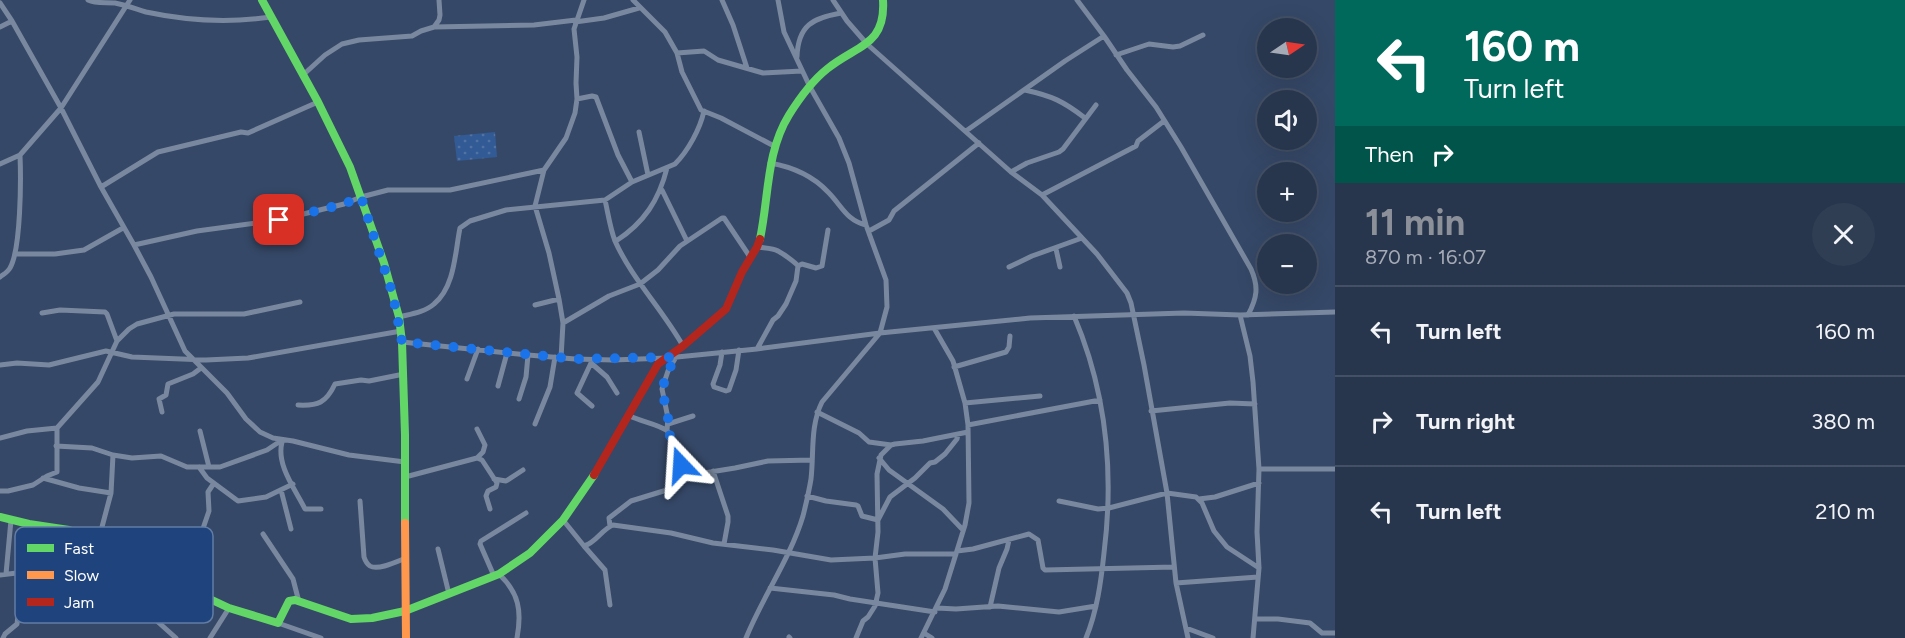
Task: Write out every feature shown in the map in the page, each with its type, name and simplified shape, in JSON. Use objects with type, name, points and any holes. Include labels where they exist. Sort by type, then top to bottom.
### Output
[{"type":"street","points":[[88,0],[128,3],[146,12],[197,20],[235,21],[271,17]]},
{"type":"street","points":[[262,0],[318,102],[350,167],[384,263],[399,317],[404,374],[406,638]]},
{"type":"street","points":[[434,27],[440,15],[439,0]]},
{"type":"street","points":[[535,424],[550,387],[558,358],[563,323],[549,254],[535,206],[544,170],[566,138],[575,113],[577,57],[574,36],[576,21],[584,0]]},
{"type":"street","points":[[633,0],[661,26],[677,53],[684,76],[698,107],[774,146]]},
{"type":"street","points":[[722,0],[747,68]]},
{"type":"street","points":[[746,638],[758,608],[788,554],[802,516],[807,496],[817,412],[822,402],[880,333],[887,307],[886,280],[859,194],[839,138],[810,87],[784,32],[778,0]]},
{"type":"street","points":[[833,0],[867,44],[1011,172],[1042,195],[1097,254],[1127,293],[1134,315],[1167,493],[1176,584],[1188,638]]},
{"type":"street","points":[[278,623],[289,601],[295,600],[351,620],[405,611],[497,575],[530,553],[563,520],[600,466],[656,367],[671,357],[726,309],[744,267],[758,247],[766,209],[770,164],[774,146],[784,123],[810,87],[825,71],[867,44],[879,32],[884,8],[883,0]]},
{"type":"street","points":[[1077,0],[1156,107],[1251,269],[1257,294],[1248,315]]},
{"type":"street","points":[[0,3],[61,108],[101,187],[134,245],[191,359],[226,393],[254,427],[273,438],[349,455],[405,462]]},
{"type":"street","points":[[0,164],[20,155],[61,108],[128,3]]},
{"type":"street","points":[[303,75],[325,55],[342,44],[358,40],[412,36],[434,27],[534,25],[604,18],[639,8]]},
{"type":"street","points":[[797,61],[799,42],[812,21],[841,13]]},
{"type":"street","points":[[0,27],[12,21]]},
{"type":"street","points":[[1116,55],[1149,44],[1180,46],[1203,35]]},
{"type":"street","points":[[966,131],[1104,36]]},
{"type":"street","points":[[677,53],[704,51],[718,60],[771,74],[802,71]]},
{"type":"street","points":[[1025,90],[1051,96],[1085,118]]},
{"type":"street","points":[[577,99],[596,97],[618,155],[632,182]]},
{"type":"street","points":[[101,187],[158,152],[241,132],[248,133],[318,102]]},
{"type":"street","points":[[1011,172],[1027,163],[1059,152],[1096,105]]},
{"type":"street","points":[[399,317],[425,309],[437,301],[449,280],[460,228],[470,221],[494,213],[535,206],[605,200],[632,182],[675,164],[698,131],[704,111]]},
{"type":"street","points":[[1042,195],[1136,146],[1138,141],[1164,121]]},
{"type":"street","points":[[639,132],[648,174]]},
{"type":"street","points":[[770,164],[785,165],[817,181],[852,220],[868,228],[889,220],[894,211],[979,143]]},
{"type":"street","points":[[0,277],[10,268],[15,254],[21,187],[20,155]]},
{"type":"street","points":[[616,242],[632,231],[641,221],[662,189],[667,168]]},
{"type":"street","points":[[134,245],[197,231],[273,221],[344,204],[388,190],[450,190],[544,170]]},
{"type":"street","points":[[662,189],[687,241]]},
{"type":"street","points":[[605,200],[616,242],[640,284],[673,328],[683,346]]},
{"type":"street","points":[[563,323],[609,296],[640,284],[687,241],[724,218],[750,257]]},
{"type":"street","points":[[15,254],[55,254],[84,250],[123,228]]},
{"type":"street","points":[[798,266],[802,264],[816,268],[822,266],[828,230]]},
{"type":"street","points":[[1009,267],[1082,238]]},
{"type":"street","points":[[758,247],[778,250],[798,266]]},
{"type":"street","points":[[1056,249],[1060,267]]},
{"type":"street","points":[[758,349],[773,320],[786,304],[796,281],[798,266]]},
{"type":"street","points":[[535,304],[559,299]]},
{"type":"street","points":[[0,491],[33,485],[57,472],[57,428],[98,382],[117,341],[129,329],[137,324],[178,314],[244,315],[300,302]]},
{"type":"street","points":[[42,313],[60,310],[105,312],[117,341]]},
{"type":"street","points":[[402,342],[591,361],[758,349],[991,321],[1074,316],[1335,312]]},
{"type":"street","points":[[1240,315],[1250,356],[1259,469],[1257,532],[1259,568],[1253,638]]},
{"type":"street","points":[[1074,316],[1083,336],[1100,399],[1105,434],[1109,508],[1096,606],[1086,638]]},
{"type":"street","points":[[932,638],[922,635],[945,590],[967,518],[970,475],[965,403],[950,354],[934,328]]},
{"type":"street","points":[[0,365],[17,363],[49,365],[112,351],[132,357],[206,360],[248,358],[401,331]]},
{"type":"street","points":[[954,367],[1006,352],[1010,347],[1010,336]]},
{"type":"street","points":[[467,379],[478,349]]},
{"type":"street","points":[[722,352],[713,384],[714,387],[726,391],[729,390],[736,370],[739,350]]},
{"type":"street","points":[[498,386],[507,353]]},
{"type":"street","points":[[519,399],[526,377],[528,356]]},
{"type":"street","points":[[671,357],[662,389],[663,397],[666,405],[667,427],[680,454],[681,465],[687,478]]},
{"type":"street","points":[[591,361],[607,376],[617,393]]},
{"type":"street","points":[[591,361],[577,393],[592,406]]},
{"type":"street","points":[[162,412],[159,399],[166,395],[168,384],[201,369]]},
{"type":"street","points":[[298,405],[319,403],[331,393],[335,384],[369,381],[404,374]]},
{"type":"street","points":[[965,403],[1040,396]]},
{"type":"street","points":[[817,412],[859,433],[869,442],[891,445],[958,434],[968,428],[1100,399]]},
{"type":"street","points":[[1151,411],[1230,403],[1255,404]]},
{"type":"street","points":[[630,416],[667,427],[693,416]]},
{"type":"street","points":[[0,438],[21,432],[57,428]]},
{"type":"street","points":[[405,477],[477,458],[483,452],[485,445],[477,429]]},
{"type":"street","points":[[200,431],[209,467]]},
{"type":"street","points":[[878,520],[890,497],[945,454],[957,439],[958,434]]},
{"type":"street","points":[[56,446],[92,448],[132,458],[161,456],[183,466],[209,467],[228,465],[267,450],[282,440]]},
{"type":"street","points":[[282,440],[279,451],[283,466],[305,509],[321,509]]},
{"type":"street","points":[[856,638],[863,621],[876,603],[878,588],[875,558],[879,458],[891,445]]},
{"type":"street","points":[[102,527],[111,493],[113,455]]},
{"type":"street","points":[[477,458],[482,460],[497,485],[488,491],[486,496],[490,509]]},
{"type":"street","points":[[879,458],[889,470],[943,509],[963,530]]},
{"type":"street","points":[[610,526],[609,518],[631,501],[670,489],[687,478],[768,461],[812,460]]},
{"type":"street","points":[[199,467],[207,478],[238,501],[266,497],[293,484]]},
{"type":"street","points":[[1259,469],[1335,469]]},
{"type":"street","points":[[494,478],[506,481],[523,470]]},
{"type":"street","points":[[713,471],[728,516],[724,544]]},
{"type":"street","points":[[43,478],[78,488],[111,493]]},
{"type":"street","points":[[204,527],[209,511],[208,492],[214,483]]},
{"type":"street","points":[[1059,501],[1093,508],[1109,508],[1167,493],[1199,499],[1215,497],[1259,483]]},
{"type":"street","points":[[281,490],[291,529]]},
{"type":"street","points":[[807,496],[856,505],[862,516],[878,520]]},
{"type":"street","points":[[1199,499],[1214,531],[1227,547],[1259,568]]},
{"type":"street","points":[[360,501],[364,557],[368,564],[371,567],[380,566],[406,558]]},
{"type":"street","points":[[517,638],[516,595],[509,584],[497,575],[480,544],[481,541],[526,513]]},
{"type":"street","points":[[0,517],[50,527]]},
{"type":"street","points":[[3,575],[11,520]]},
{"type":"street","points":[[563,520],[605,570],[610,605]]},
{"type":"street","points":[[610,526],[671,533],[724,544],[831,560],[956,552],[1029,534],[1037,538],[1045,570],[1174,567]]},
{"type":"street","points":[[584,546],[589,546],[610,526]]},
{"type":"street","points":[[263,534],[293,579],[299,602]]},
{"type":"street","points":[[990,607],[999,568],[1009,540]]},
{"type":"street","points":[[438,549],[449,594]]},
{"type":"street","points":[[1176,584],[1224,578],[1258,577]]},
{"type":"street","points":[[771,588],[936,610],[990,607],[1059,612],[1096,606]]},
{"type":"street","points":[[213,600],[229,608],[321,638]]},
{"type":"street","points":[[210,638],[229,608]]},
{"type":"street","points":[[1255,619],[1310,623],[1322,633],[1335,633]]},
{"type":"street","points":[[3,638],[17,623]]},
{"type":"street","points":[[159,623],[176,638]]},
{"type":"street","points":[[1186,627],[1213,638]]},
{"type":"shaded area","points":[[495,132],[497,157],[457,161],[454,136]]},
{"type":"traffic: fast","points":[[262,0],[318,102],[350,167],[384,263],[399,317],[405,435],[405,523]]},
{"type":"traffic: fast","points":[[760,239],[772,159],[789,115],[816,79],[874,36],[880,27],[883,0]]},
{"type":"traffic: fast","points":[[213,600],[229,608],[278,623],[289,601],[295,600],[351,619],[372,618],[405,611],[499,574],[530,553],[563,520],[594,475]]},
{"type":"traffic: fast","points":[[0,517],[49,527]]},
{"type":"traffic: slow","points":[[405,523],[406,638]]},
{"type":"traffic: jam","points":[[594,475],[658,364],[726,309],[760,239]]},
{"type":"route","points":[[279,220],[344,204],[361,197],[384,263],[399,317],[402,342],[528,356],[591,360],[676,357],[662,389],[668,418],[667,430],[680,454],[681,465]]}]
